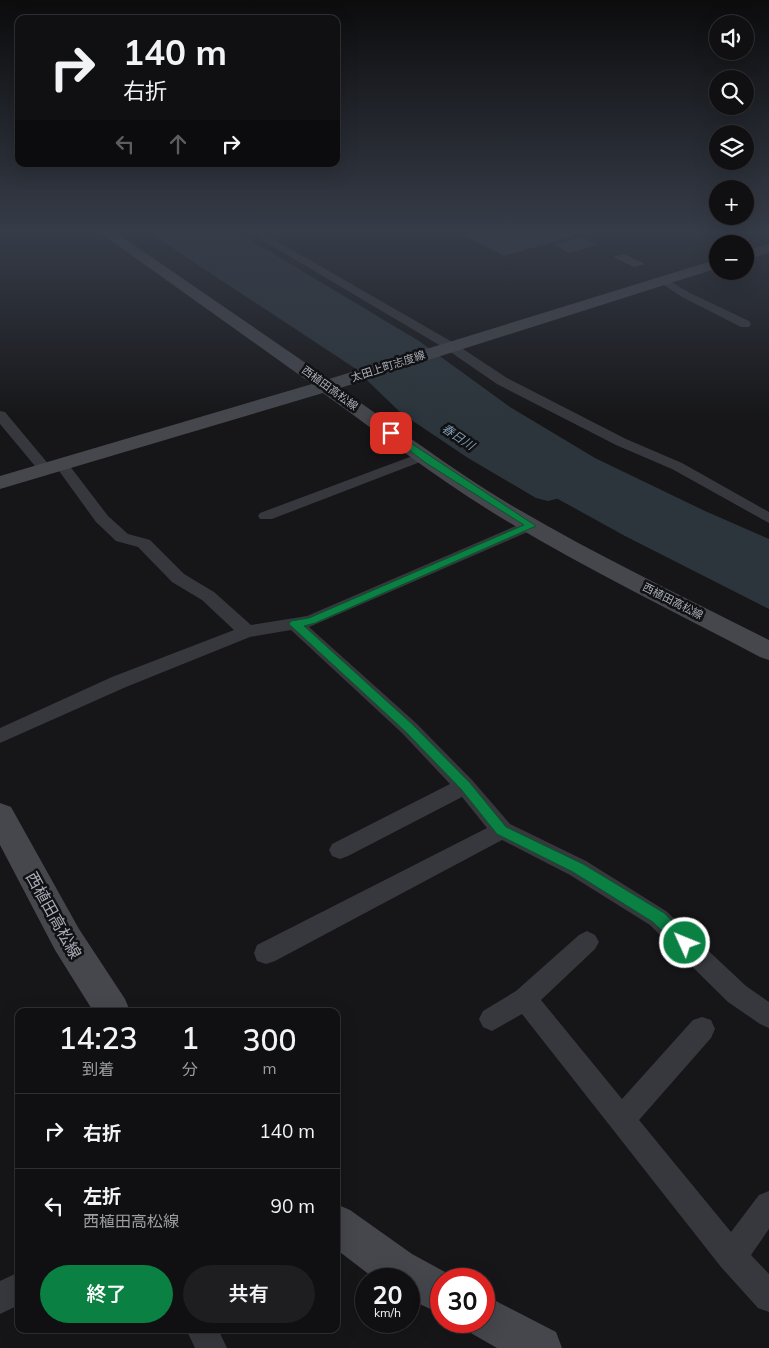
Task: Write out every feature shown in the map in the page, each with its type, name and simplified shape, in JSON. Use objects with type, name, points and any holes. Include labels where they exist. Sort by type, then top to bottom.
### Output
[{"type":"main road","name":"西植田高松線","points":[[201,295],[334,383],[424,456],[531,526],[769,651]]},
{"type":"main road","name":"太田上町志度線","points":[[0,482],[334,383],[615,295]]},
{"type":"main road","name":"西植田高松線","points":[[0,815],[50,912],[85,971],[111,1008]]},
{"type":"main road","points":[[340,1227],[397,1269],[430,1288]]},
{"type":"main road","points":[[495,1323],[540,1348]]},
{"type":"street","points":[[360,295],[502,381],[621,442],[677,466],[769,518]]},
{"type":"street","points":[[686,295],[745,324]]},
{"type":"street","points":[[0,415],[122,538],[144,543],[178,578],[208,596],[247,632]]},
{"type":"street","points":[[266,516],[424,456]]},
{"type":"street","points":[[0,736],[119,682],[247,632],[311,621],[531,526]]},
{"type":"street","points":[[295,624],[409,728],[465,786],[502,830],[578,868],[658,918],[737,994],[769,1016]]},
{"type":"street","points":[[340,850],[465,786]]},
{"type":"street","points":[[266,953],[502,830]]},
{"type":"street","points":[[492,1019],[525,999],[587,942]]},
{"type":"street","points":[[525,999],[732,1256],[769,1297]]},
{"type":"street","points":[[621,1120],[702,1029]]},
{"type":"street","points":[[732,1256],[769,1205]]},
{"type":"street","points":[[0,1298],[15,1289]]},
{"type":"street","points":[[204,1333],[211,1348]]},
{"type":"shaded area","points":[[243,295],[342,295],[419,341],[510,407],[595,458],[705,511],[769,539],[769,609],[625,536],[529,483]]},
{"type":"waterway","name":"春日川","points":[[363,362],[412,406],[480,451],[548,491]]},
{"type":"route","points":[[391,433],[429,461],[531,526],[311,621],[295,624],[409,728],[465,786],[502,830],[578,868],[658,918],[685,943]]}]
